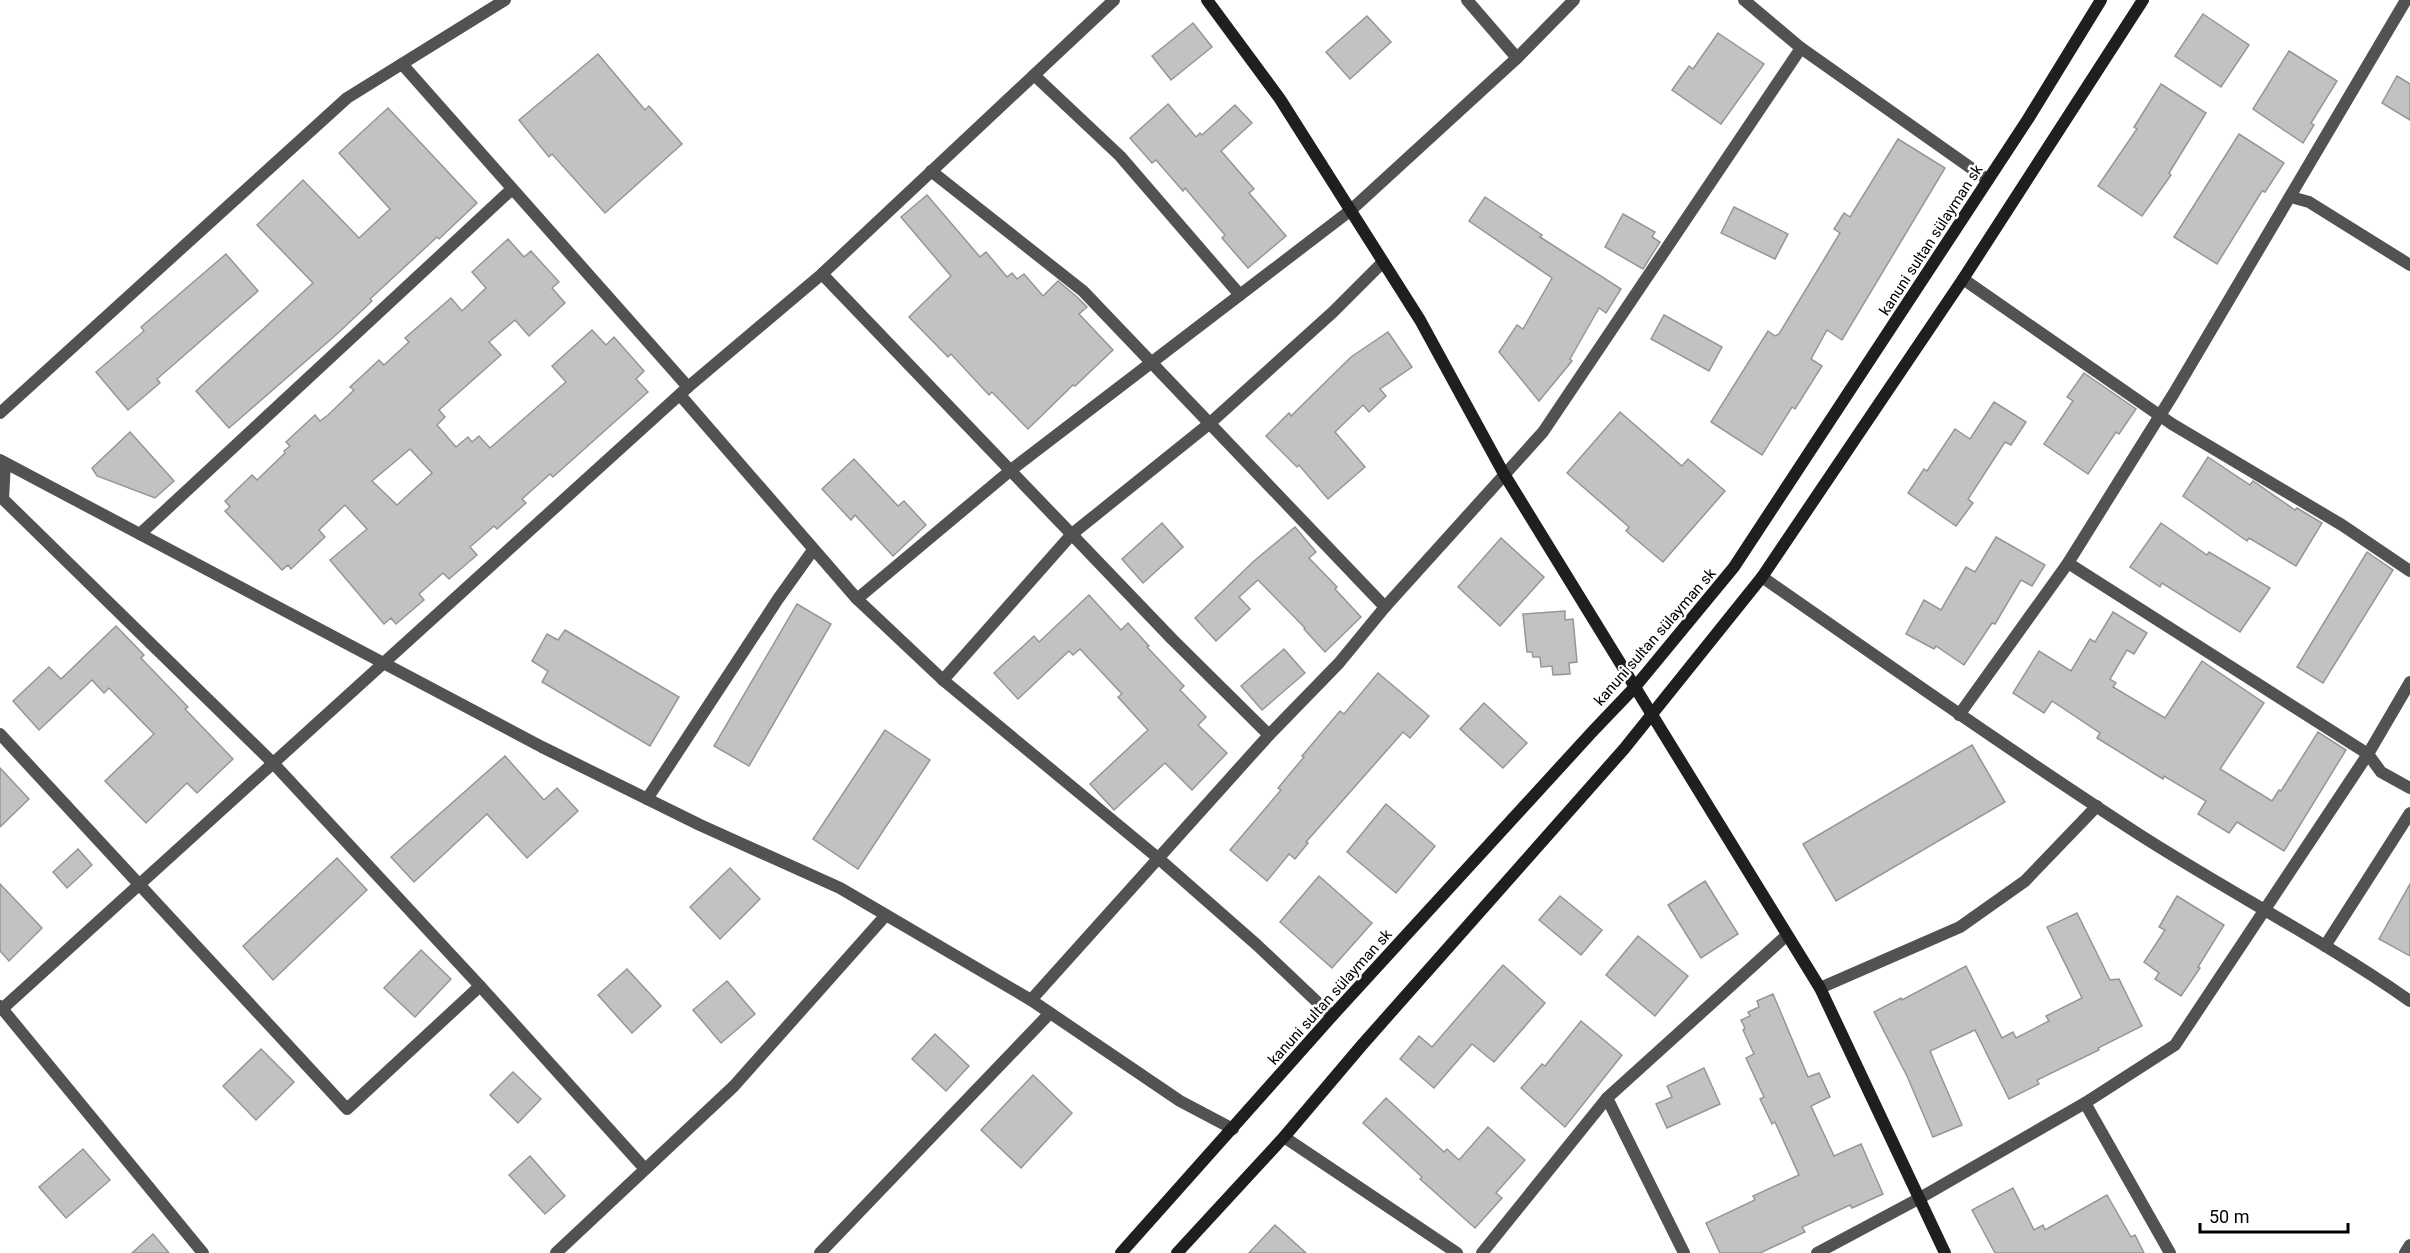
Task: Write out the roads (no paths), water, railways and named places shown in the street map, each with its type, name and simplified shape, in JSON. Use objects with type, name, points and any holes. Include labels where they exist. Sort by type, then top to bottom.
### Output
[{"type":"main road","points":[[1207,0],[1280,99],[1420,320],[1504,474],[1820,988],[1945,1253]]},
{"type":"main road","name":"kanuni sultan sülayman sk","points":[[1121,1253],[1332,1016],[1635,687],[1734,567],[1988,180],[2101,0]]},
{"type":"main road","points":[[1177,1253],[1284,1137],[1362,1045],[1653,715],[1762,577],[1963,279],[2143,0]]},
{"type":"street","points":[[0,413],[346,98],[505,0]]},
{"type":"street","points":[[203,1253],[1,1008],[684,391],[822,274],[1114,0]]},
{"type":"street","points":[[1467,0],[1517,57]]},
{"type":"street","points":[[857,599],[1011,470],[1350,210],[1517,57],[1574,0]]},
{"type":"street","points":[[1744,0],[1801,48],[1988,180]]},
{"type":"street","points":[[1959,715],[2068,563],[2160,414],[2406,0]]},
{"type":"street","points":[[1031,1000],[1269,735],[1339,663],[1385,607],[1543,432],[1801,48]]},
{"type":"street","points":[[402,64],[513,189],[684,391],[813,550],[857,599],[943,680],[1158,858],[1257,945],[1332,1016]]},
{"type":"street","points":[[1034,75],[1120,156],[1240,295]]},
{"type":"street","points":[[931,171],[1083,291],[1385,607]]},
{"type":"street","points":[[140,534],[513,189]]},
{"type":"street","points":[[2290,196],[2309,202],[2410,265]]},
{"type":"street","points":[[943,680],[1072,534],[1209,424],[1333,312],[1383,262]]},
{"type":"street","points":[[822,274],[1172,639],[1269,735]]},
{"type":"street","points":[[1963,279],[2172,424],[2342,525],[2410,571]]},
{"type":"street","points":[[645,1169],[480,986],[273,763],[3,500],[3,461],[542,747],[647,799],[840,888],[1031,1000],[1180,1101],[1233,1129]]},
{"type":"street","points":[[647,799],[778,599],[813,550]]},
{"type":"street","points":[[2068,563],[2368,754],[2381,772],[2410,788]]},
{"type":"street","points":[[1762,577],[1959,715],[2141,835],[2325,946],[2410,1001]]},
{"type":"street","points":[[1817,1253],[1920,1198],[2085,1103],[2175,1045],[2368,754],[2410,682]]},
{"type":"street","points":[[0,734],[347,1108],[480,986]]},
{"type":"street","points":[[1820,988],[1960,927],[2025,881],[2097,806]]},
{"type":"street","points":[[2325,946],[2410,813]]},
{"type":"street","points":[[556,1253],[734,1086],[886,915]]},
{"type":"street","points":[[1482,1253],[1607,1098],[1786,936]]},
{"type":"street","points":[[820,1253],[1050,1013]]},
{"type":"street","points":[[1607,1098],[1684,1253]]},
{"type":"street","points":[[2085,1103],[2170,1253]]},
{"type":"street","points":[[1284,1137],[1457,1253]]},
{"type":"street","points":[[2405,1253],[2410,1245]]}]
